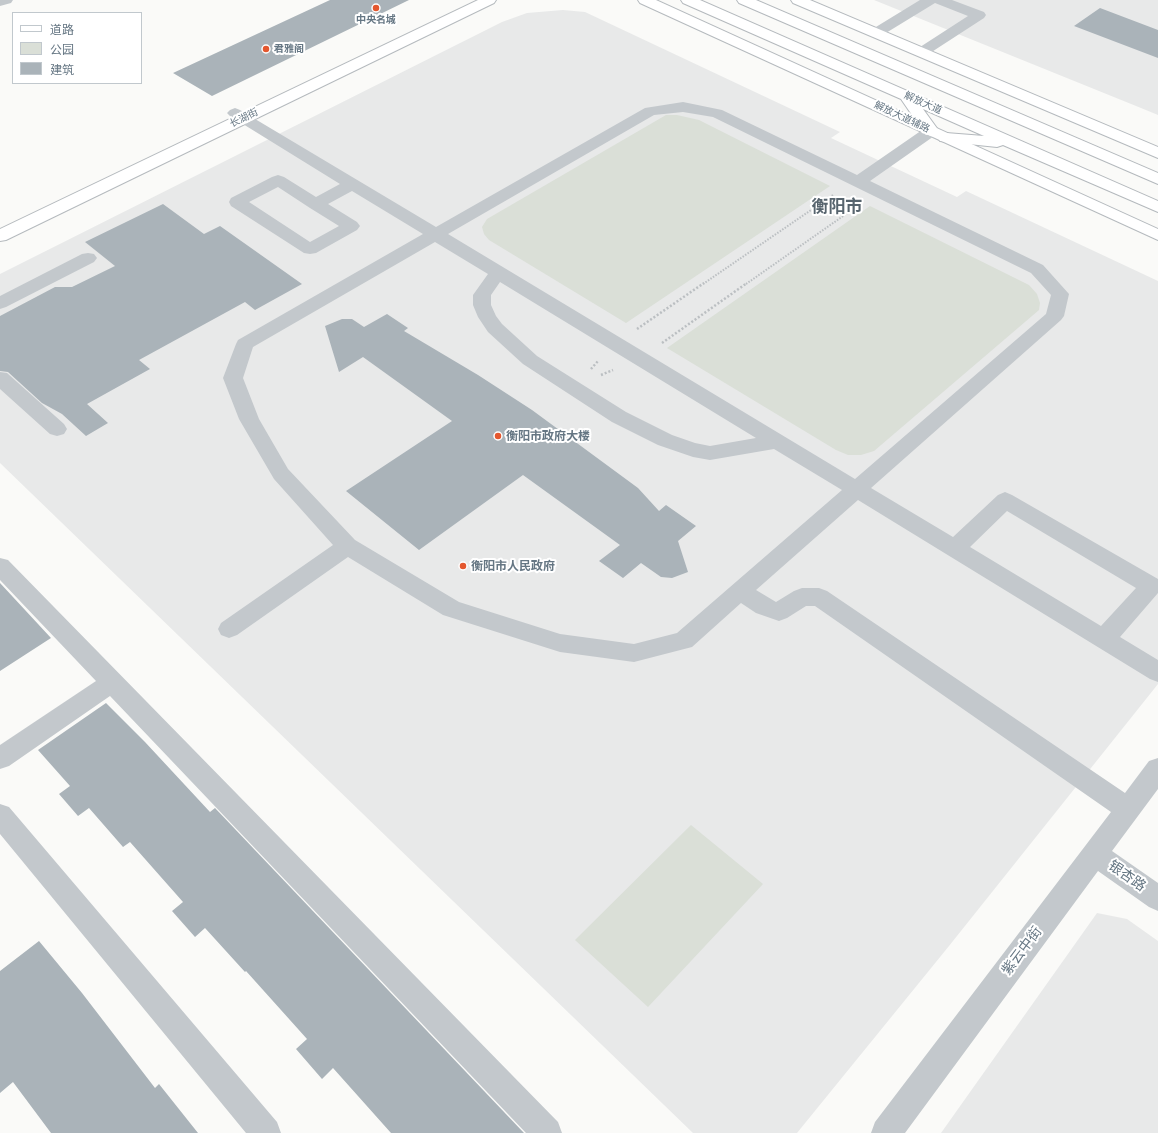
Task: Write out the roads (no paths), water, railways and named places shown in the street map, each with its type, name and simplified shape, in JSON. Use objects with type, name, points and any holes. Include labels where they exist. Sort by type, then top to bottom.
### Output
[{"type":"main road","name":"长湖街","points":[[0,236],[470,0]]},
{"type":"main road","name":"长湖街","points":[[0,225],[489,0]]},
{"type":"main road","name":"解放大道辅路","points":[[645,0],[1158,235]]},
{"type":"main road","name":"解放大道","points":[[688,0],[1158,207]]},
{"type":"main road","name":"解放大道","points":[[744,0],[1158,179]]},
{"type":"main road","points":[[798,0],[1158,153]]},
{"type":"main road","points":[[922,52],[926,79]]},
{"type":"main road","points":[[905,95],[939,134],[1014,143]]},
{"type":"street","points":[[0,2],[6,0]]},
{"type":"street","points":[[876,33],[930,0]]},
{"type":"street","points":[[922,52],[979,15],[940,0]]},
{"type":"street","points":[[683,107],[717,113],[866,186],[1037,269],[1060,294],[1055,316],[684,640],[634,653],[560,643],[451,609],[346,546],[281,474],[249,419],[233,378],[245,344],[650,112],[683,107]]},
{"type":"street","points":[[240,115],[1158,672]]},
{"type":"street","points":[[866,186],[939,134]]},
{"type":"street","points":[[278,180],[316,204],[351,226],[310,249],[237,202],[278,180]]},
{"type":"street","points":[[316,204],[352,184]]},
{"type":"street","points":[[0,302],[88,258]]},
{"type":"street","points":[[498,272],[482,295],[484,311],[495,328],[530,360],[619,417],[666,440],[693,450],[710,453],[734,450],[778,441]]},
{"type":"street","points":[[0,378],[57,430]]},
{"type":"street","points":[[955,549],[1005,500],[1151,586],[1104,639]]},
{"type":"street","points":[[230,629],[346,546]]},
{"type":"street","points":[[0,566],[547,1133]]},
{"type":"street","points":[[741,590],[764,606],[778,612],[802,597],[819,597],[1128,808]]},
{"type":"street","points":[[0,758],[112,682]]},
{"type":"street","name":"紫云中街","points":[[886,1133],[1158,769]]},
{"type":"street","points":[[0,816],[266,1133]]},
{"type":"street","name":"银杏路","points":[[1095,854],[1158,898]]},
{"type":"place","name":"中央名城","points":[[376,8]]},
{"type":"place","name":"君雅阁","points":[[266,49]]},
{"type":"place","name":"衡阳市政府大楼","points":[[498,436]]},
{"type":"place","name":"衡阳市人民政府","points":[[463,566]]},
{"type":"district","name":"衡阳市","points":[[837,207]]}]
